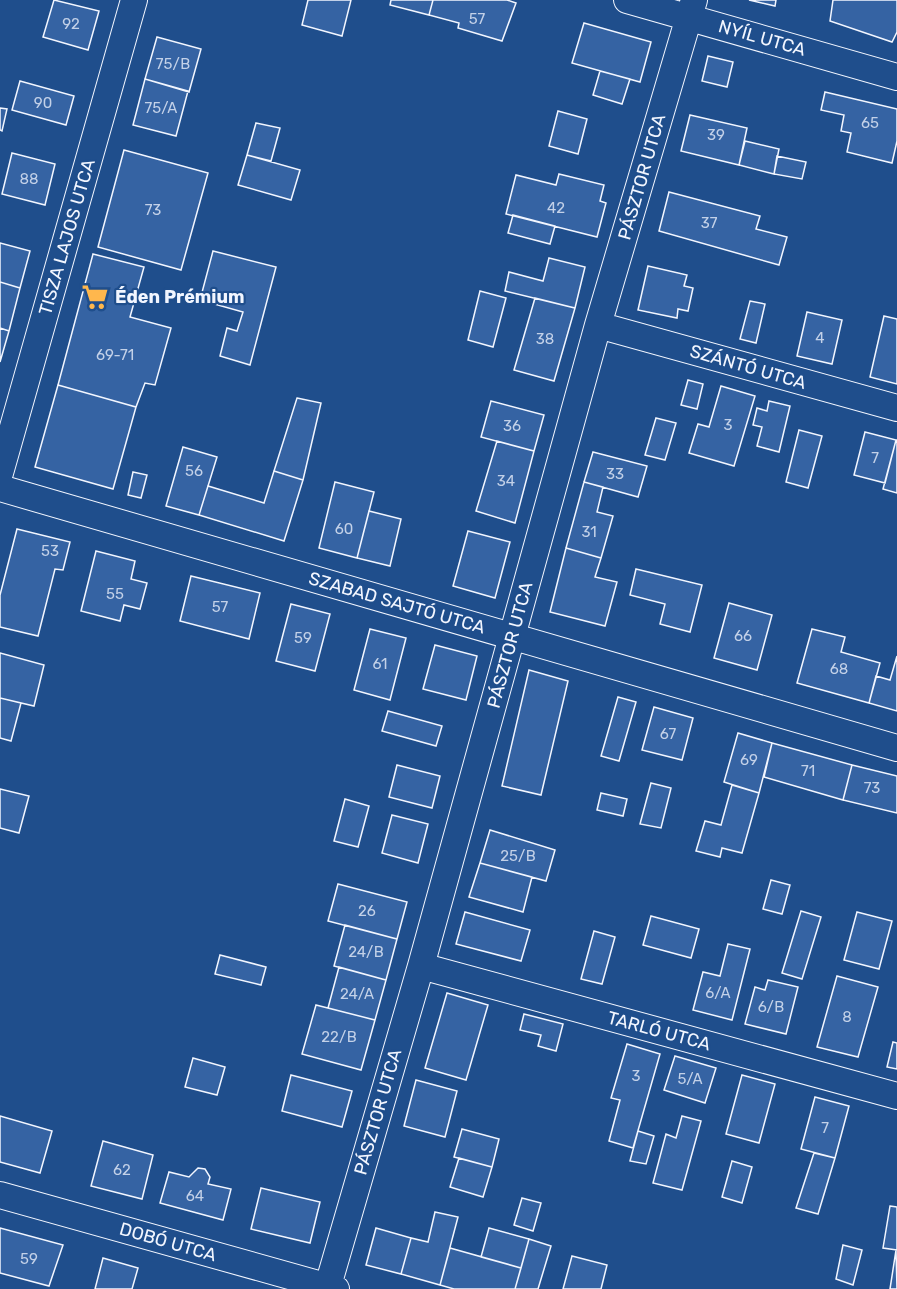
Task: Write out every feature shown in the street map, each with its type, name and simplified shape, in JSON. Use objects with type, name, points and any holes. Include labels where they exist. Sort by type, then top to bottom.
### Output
[{"type":"street","name":"TISZA LAJOS UTCA","points":[[0,473],[134,0]]},
{"type":"street","name":"NYÍL UTCA","points":[[627,0],[691,9],[897,77]]},
{"type":"street","name":"PÁSZTOR UTCA","points":[[330,1288],[598,325],[691,9]]},
{"type":"street","name":"SZÁNTÓ UTCA","points":[[598,325],[897,408]]},
{"type":"street","name":"SZABAD SAJTÓ UTCA","points":[[0,488],[897,748]]},
{"type":"street","name":"TARLÓ UTCA","points":[[421,966],[897,1096]]},
{"type":"street","name":"DOBÓ UTCA","points":[[0,1195],[330,1288]]},
{"type":"building","points":[[54,0],[99,11],[88,50],[43,37]]},
{"type":"building","points":[[308,0],[351,0],[342,36],[302,25]]},
{"type":"building","points":[[391,0],[433,0],[429,15],[390,5]]},
{"type":"building","points":[[433,0],[507,0],[516,3],[502,41],[458,28],[459,23],[429,15]]},
{"type":"building","points":[[749,0],[776,0],[775,6]]},
{"type":"building","points":[[833,0],[897,0],[897,32],[892,42],[830,21]]},
{"type":"building","points":[[584,23],[651,42],[640,82],[572,63]]},
{"type":"building","points":[[157,37],[201,49],[189,92],[145,79]]},
{"type":"building","points":[[708,56],[733,62],[727,87],[702,81]]},
{"type":"building","points":[[600,71],[630,79],[622,104],[593,95]]},
{"type":"building","points":[[145,79],[188,91],[176,136],[133,125]]},
{"type":"building","points":[[20,81],[74,96],[66,125],[12,110]]},
{"type":"building","points":[[825,92],[897,109],[897,141],[892,163],[847,152],[851,133],[841,131],[844,115],[821,110]]},
{"type":"building","points":[[0,108],[7,109],[2,131],[0,130]]},
{"type":"building","points":[[558,111],[587,119],[578,154],[549,146]]},
{"type":"building","points":[[690,115],[747,128],[739,165],[681,151]]},
{"type":"building","points":[[256,123],[280,128],[271,161],[247,155]]},
{"type":"building","points":[[745,141],[779,149],[774,174],[739,165]]},
{"type":"building","points":[[124,150],[208,173],[181,270],[98,247]]},
{"type":"building","points":[[12,153],[55,164],[45,205],[2,194]]},
{"type":"building","points":[[247,155],[300,170],[291,200],[238,185]]},
{"type":"building","points":[[777,156],[806,162],[802,179],[774,174]]},
{"type":"building","points":[[559,174],[604,185],[600,201],[606,203],[597,237],[506,214],[516,175],[556,185]]},
{"type":"building","points":[[669,192],[760,216],[756,229],[787,237],[779,265],[659,231]]},
{"type":"building","points":[[513,215],[555,226],[550,244],[508,233]]},
{"type":"building","points":[[0,243],[30,251],[20,288],[0,282]]},
{"type":"building","points":[[213,251],[276,267],[250,365],[220,356],[227,328],[237,331],[243,312],[200,300]]},
{"type":"building","points":[[93,254],[144,267],[130,317],[171,328],[155,385],[145,383],[136,407],[58,385]]},
{"type":"building","points":[[549,258],[585,267],[575,308],[505,291],[509,272],[543,281]]},
{"type":"building","points":[[648,266],[687,275],[684,286],[693,288],[688,311],[678,309],[677,318],[638,310]]},
{"type":"building","points":[[0,282],[20,288],[9,331],[0,328]]},
{"type":"building","points":[[480,291],[506,298],[493,347],[468,340]]},
{"type":"building","points":[[535,298],[575,308],[554,381],[514,370]]},
{"type":"building","points":[[750,301],[765,304],[756,343],[740,339]]},
{"type":"building","points":[[807,312],[842,320],[832,364],[797,356]]},
{"type":"building","points":[[884,316],[897,319],[897,384],[870,377]]},
{"type":"building","points":[[0,328],[9,331],[0,362]]},
{"type":"building","points":[[688,380],[703,384],[697,409],[681,405]]},
{"type":"building","points":[[58,385],[136,407],[113,489],[35,467]]},
{"type":"building","points":[[721,386],[755,396],[734,466],[689,453],[698,424],[709,427]]},
{"type":"building","points":[[297,398],[321,403],[303,480],[274,471]]},
{"type":"building","points":[[491,401],[544,415],[534,451],[481,437]]},
{"type":"building","points":[[769,401],[790,406],[779,452],[757,446],[762,427],[753,425],[757,408],[767,411]]},
{"type":"building","points":[[656,418],[676,423],[665,460],[645,455]]},
{"type":"building","points":[[799,430],[822,436],[808,488],[786,482]]},
{"type":"building","points":[[865,432],[896,440],[885,483],[854,475]]},
{"type":"building","points":[[897,440],[897,493],[883,489]]},
{"type":"building","points":[[497,441],[534,451],[515,523],[476,511]]},
{"type":"building","points":[[183,447],[217,457],[199,515],[166,506]]},
{"type":"building","points":[[593,452],[647,466],[638,497],[584,482]]},
{"type":"building","points":[[274,471],[303,480],[284,541],[199,515],[208,486],[264,503]]},
{"type":"building","points":[[133,472],[147,475],[141,498],[128,495]]},
{"type":"building","points":[[335,482],[374,492],[357,558],[319,548]]},
{"type":"building","points":[[584,482],[603,487],[597,512],[613,516],[601,558],[566,548]]},
{"type":"building","points":[[369,511],[401,519],[390,566],[357,558]]},
{"type":"building","points":[[17,529],[70,542],[63,570],[55,569],[38,636],[0,627],[0,595]]},
{"type":"building","points":[[468,531],[510,542],[495,598],[453,586]]},
{"type":"building","points":[[566,548],[601,558],[595,577],[617,582],[605,626],[550,612]]},
{"type":"building","points":[[96,551],[135,561],[131,579],[147,583],[140,609],[124,605],[120,621],[81,611]]},
{"type":"building","points":[[636,569],[702,585],[690,632],[660,624],[665,604],[630,595]]},
{"type":"building","points":[[191,576],[260,593],[249,639],[180,621]]},
{"type":"building","points":[[729,603],[772,615],[757,670],[714,658]]},
{"type":"building","points":[[291,604],[330,614],[315,671],[276,661]]},
{"type":"building","points":[[370,629],[406,638],[390,700],[354,690]]},
{"type":"building","points":[[812,629],[845,637],[841,652],[880,663],[869,703],[797,683]]},
{"type":"building","points":[[435,645],[477,656],[466,700],[423,689]]},
{"type":"building","points":[[0,653],[44,665],[34,706],[0,698]]},
{"type":"building","points":[[897,656],[897,711],[869,703],[876,676],[890,680]]},
{"type":"building","points":[[529,670],[568,681],[541,795],[502,786]]},
{"type":"building","points":[[618,697],[636,702],[619,761],[601,756]]},
{"type":"building","points":[[0,698],[21,703],[11,741],[0,738]]},
{"type":"building","points":[[654,707],[693,718],[682,760],[642,750]]},
{"type":"building","points":[[388,711],[442,726],[436,746],[382,731]]},
{"type":"building","points":[[738,733],[772,743],[759,793],[724,782]]},
{"type":"building","points":[[772,743],[852,765],[843,800],[764,777]]},
{"type":"building","points":[[397,765],[440,776],[432,808],[389,797]]},
{"type":"building","points":[[852,765],[897,776],[897,813],[843,800]]},
{"type":"building","points":[[651,783],[671,788],[661,828],[640,824]]},
{"type":"building","points":[[732,785],[759,793],[742,853],[722,848],[720,857],[696,851],[705,821],[721,825]]},
{"type":"building","points":[[0,789],[29,796],[19,833],[0,828]]},
{"type":"building","points":[[601,793],[627,799],[623,816],[597,810]]},
{"type":"building","points":[[345,799],[369,806],[358,847],[334,841]]},
{"type":"building","points":[[392,815],[428,824],[418,863],[382,853]]},
{"type":"building","points":[[490,830],[555,850],[546,881],[480,863]]},
{"type":"building","points":[[480,863],[532,877],[523,912],[469,897]]},
{"type":"building","points":[[771,880],[790,885],[782,914],[763,909]]},
{"type":"building","points":[[338,884],[407,902],[397,939],[328,921]]},
{"type":"building","points":[[801,911],[821,917],[802,979],[782,973]]},
{"type":"building","points":[[465,912],[530,930],[521,961],[456,944]]},
{"type":"building","points":[[857,912],[892,921],[879,969],[844,960]]},
{"type":"building","points":[[651,916],[699,929],[691,958],[643,945]]},
{"type":"building","points":[[345,925],[397,939],[386,980],[334,966]]},
{"type":"building","points":[[594,931],[615,937],[602,984],[581,979]]},
{"type":"building","points":[[728,944],[750,949],[732,1020],[693,1010],[703,972],[720,976]]},
{"type":"building","points":[[220,955],[266,967],[261,985],[215,974]]},
{"type":"building","points":[[339,967],[386,980],[375,1020],[328,1008]]},
{"type":"building","points":[[837,976],[878,987],[858,1057],[817,1047]]},
{"type":"building","points":[[768,980],[798,987],[786,1034],[745,1024],[755,987],[765,990]]},
{"type":"building","points":[[447,993],[488,1005],[466,1080],[425,1068]]},
{"type":"building","points":[[316,1005],[375,1020],[361,1070],[302,1054]]},
{"type":"building","points":[[524,1014],[563,1024],[556,1051],[538,1046],[541,1035],[520,1030]]},
{"type":"building","points":[[893,1042],[897,1043],[897,1069],[887,1067]]},
{"type":"building","points":[[627,1044],[660,1054],[633,1148],[609,1141],[620,1100],[611,1098]]},
{"type":"building","points":[[675,1056],[716,1068],[705,1103],[664,1090]]},
{"type":"building","points":[[193,1058],[225,1067],[217,1095],[185,1087]]},
{"type":"building","points":[[291,1075],[352,1091],[342,1127],[282,1111]]},
{"type":"building","points":[[742,1075],[775,1084],[759,1143],[726,1134]]},
{"type":"building","points":[[416,1080],[457,1091],[445,1137],[404,1126]]},
{"type":"building","points":[[815,1097],[849,1106],[835,1158],[801,1149]]},
{"type":"building","points":[[0,1116],[52,1131],[40,1173],[0,1162]]},
{"type":"building","points":[[682,1116],[701,1121],[682,1190],[653,1183],[666,1134],[676,1138]]},
{"type":"building","points":[[462,1129],[499,1139],[492,1167],[454,1157]]},
{"type":"building","points":[[638,1131],[654,1136],[646,1164],[630,1161]]},
{"type":"building","points":[[103,1141],[153,1155],[142,1199],[91,1186]]},
{"type":"building","points":[[814,1153],[835,1158],[818,1214],[796,1208]]},
{"type":"building","points":[[459,1158],[492,1167],[483,1197],[450,1187]]},
{"type":"building","points":[[732,1161],[752,1167],[742,1203],[722,1197]]},
{"type":"building","points":[[198,1168],[205,1169],[210,1177],[208,1184],[231,1189],[223,1220],[160,1203],[169,1172],[189,1177]]},
{"type":"building","points":[[261,1188],[320,1202],[310,1243],[251,1229]]},
{"type":"building","points":[[522,1198],[541,1203],[533,1231],[514,1225]]},
{"type":"building","points":[[890,1206],[897,1207],[897,1250],[883,1248]]},
{"type":"building","points":[[435,1212],[458,1217],[440,1285],[401,1274],[411,1238],[428,1242]]},
{"type":"building","points":[[0,1228],[63,1245],[49,1286],[0,1273]]},
{"type":"building","points":[[376,1228],[411,1238],[401,1274],[366,1265]]},
{"type":"building","points":[[489,1228],[529,1239],[521,1268],[481,1257]]},
{"type":"building","points":[[529,1239],[551,1246],[538,1289],[515,1289]]},
{"type":"building","points":[[843,1245],[862,1250],[853,1285],[836,1279]]},
{"type":"building","points":[[450,1248],[521,1268],[515,1289],[454,1289],[440,1285]]},
{"type":"building","points":[[896,1250],[897,1289],[890,1289]]},
{"type":"building","points":[[572,1256],[607,1265],[601,1289],[563,1289]]},
{"type":"building","points":[[103,1258],[138,1268],[132,1289],[95,1289]]},
{"type":"place","name":"Éden Prémium","points":[[95,297]]}]
